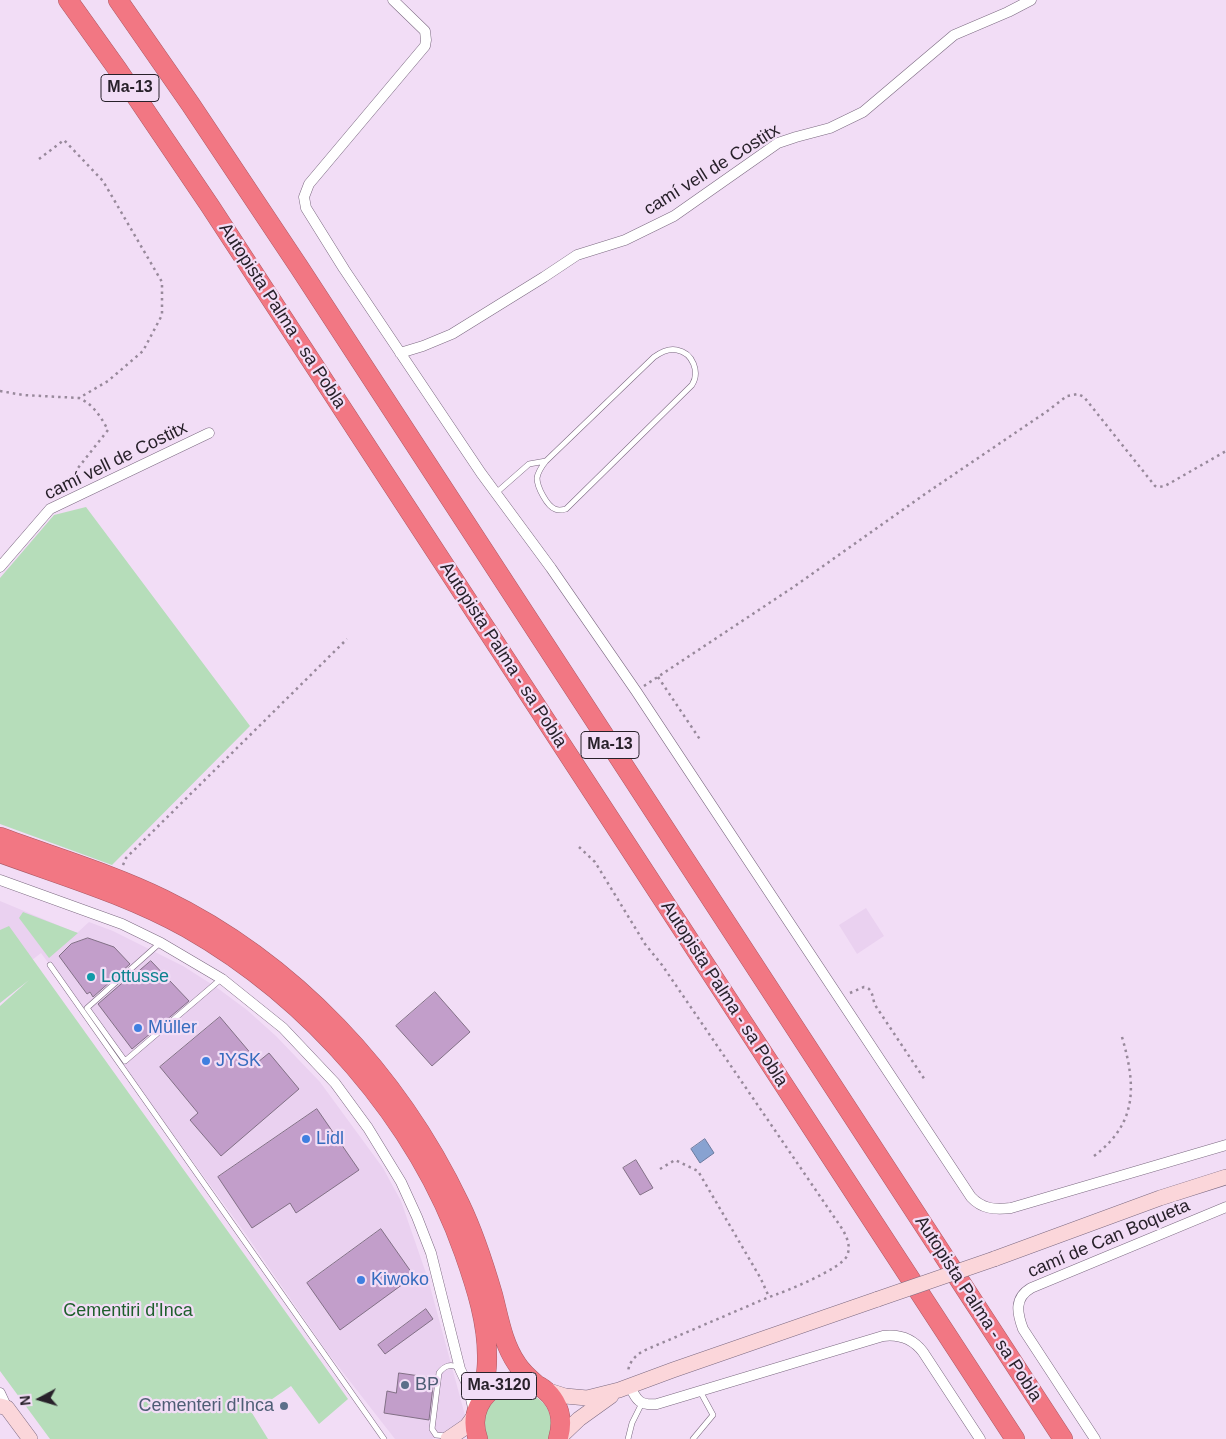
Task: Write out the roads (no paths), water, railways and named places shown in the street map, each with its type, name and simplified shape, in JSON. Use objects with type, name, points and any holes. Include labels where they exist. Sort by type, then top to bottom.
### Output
[{"type":"highway","name":"Autopista Palma - sa Pobla","points":[[68,0],[210,206],[1015,1439]]},
{"type":"highway","name":"Autopista Palma - sa Pobla","points":[[118,0],[207,129],[309,284],[1063,1439]]},
{"type":"highway","points":[[0,837],[116,879],[182,909],[263,961],[312,1002],[381,1076],[410,1115],[452,1186],[462,1208],[479,1250],[507,1347],[516,1364],[540,1387]]},
{"type":"highway","points":[[0,853],[134,902],[188,929],[225,952],[270,984],[307,1017],[346,1058],[381,1100],[419,1156],[447,1209],[458,1236],[481,1307],[486,1346],[486,1374],[478,1408]]},
{"type":"highway","name":"Ma-3120","points":[[478,1439],[475,1426],[478,1408],[490,1391],[499,1385],[510,1382],[527,1382],[540,1387],[552,1396],[560,1414],[561,1423],[558,1439]]},
{"type":"main road","name":"Ma-3120","points":[[540,1387],[566,1396],[587,1398],[624,1388],[1226,1176]]},
{"type":"main road","name":"Ma-3120","points":[[558,1439],[578,1419],[624,1388]]},
{"type":"main road","points":[[3,1407],[30,1439]]},
{"type":"main road","points":[[451,1437],[467,1426],[478,1408]]},
{"type":"street","points":[[393,0],[425,31],[425,46],[313,178],[306,190],[304,202],[308,213],[400,353],[496,493],[551,568],[636,691],[971,1197],[981,1206],[995,1209],[1010,1208],[1226,1145]]},
{"type":"street","name":"camí vell de Costitx","points":[[400,353],[452,334],[577,255],[625,240],[674,216],[778,143],[830,128],[864,112],[954,35],[1031,0]]},
{"type":"street","name":"camí vell de Costitx","points":[[0,567],[50,509],[209,433]]},
{"type":"street","points":[[0,880],[122,924],[161,943],[222,979],[283,1028],[335,1083],[368,1128],[400,1182],[417,1216],[431,1253],[460,1369],[478,1408]]},
{"type":"street","name":"camí de Can Boqueta","points":[[1095,1439],[1023,1329],[1018,1305],[1020,1298],[1024,1292],[1031,1288],[1226,1207]]},
{"type":"street","points":[[624,1388],[642,1403],[657,1404],[889,1335],[902,1337],[914,1342],[923,1352],[980,1439]]},
{"type":"street","points":[[0,1394],[3,1407]]},
{"type":"lane","points":[[496,493],[530,464],[546,461],[654,357],[666,351],[677,350],[683,352],[694,363],[697,373],[692,385],[566,509],[552,508],[539,489],[537,480],[539,472],[546,461]]},
{"type":"lane","points":[[161,943],[87,1008],[125,1060],[222,979]]},
{"type":"lane","points":[[50,965],[384,1439]]},
{"type":"lane","points":[[451,1437],[436,1435],[433,1432],[432,1425],[440,1373],[453,1365],[460,1369]]},
{"type":"lane","points":[[692,1439],[713,1415],[700,1391]]},
{"type":"lane","points":[[628,1439],[632,1423],[642,1403]]},
{"type":"water","points":[[705,1139],[714,1153],[700,1163],[691,1149]]},
{"type":"place","name":"Lottusse","points":[[91,977]]},
{"type":"place","name":"Müller","points":[[138,1028]]},
{"type":"place","name":"JYSK","points":[[206,1061]]},
{"type":"place","name":"Lidl","points":[[306,1139]]},
{"type":"place","name":"Kiwoko","points":[[361,1280]]},
{"type":"place","name":"BP","points":[[405,1385]]},
{"type":"place","name":"Cementeri d'Inca","points":[[284,1406]]},
{"type":"park label","name":"Cementiri d'Inca","points":[[128,1311]]}]
